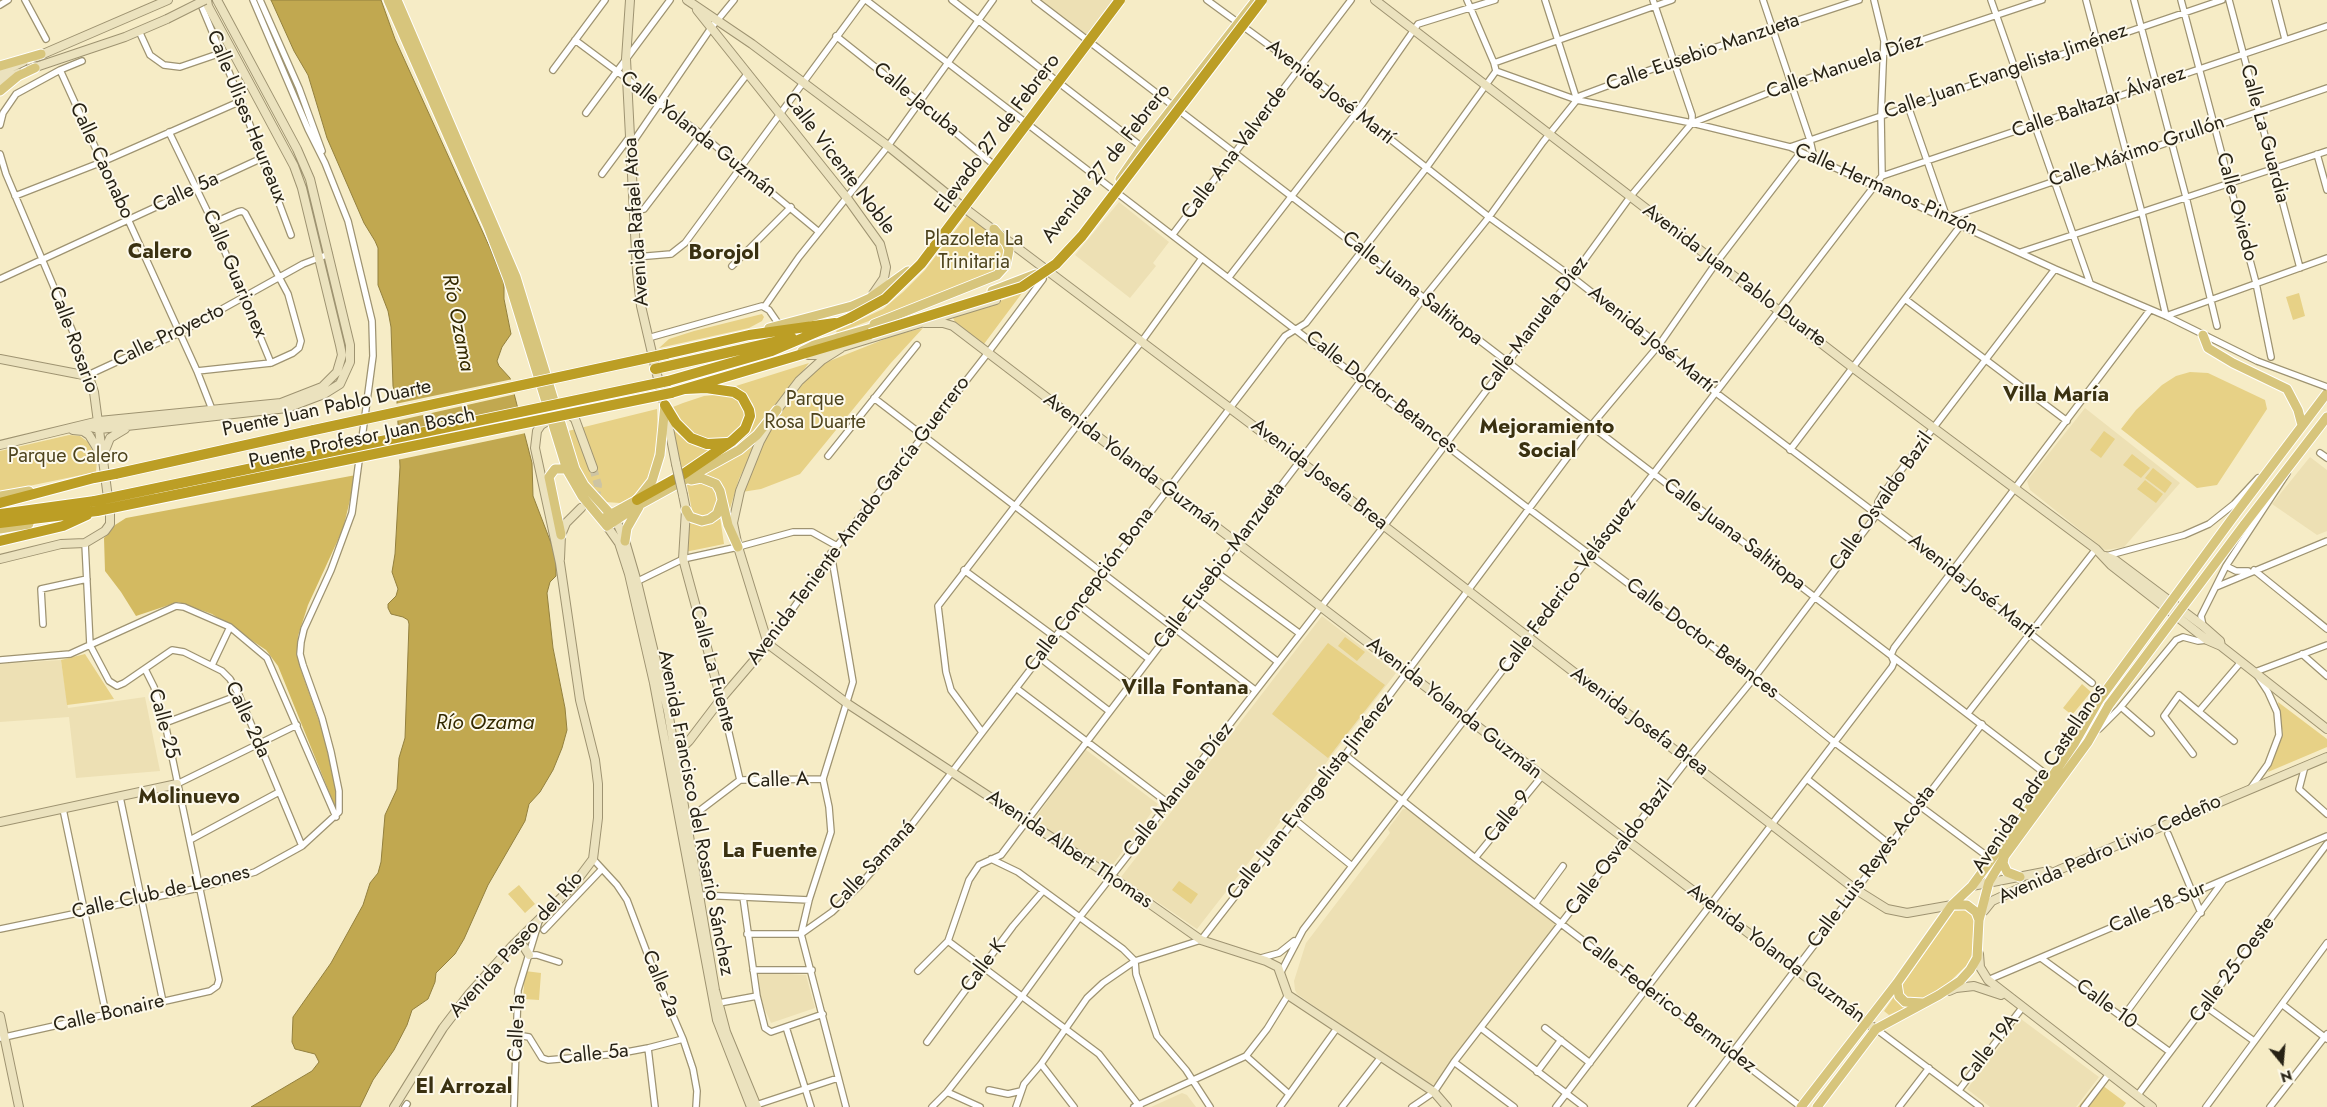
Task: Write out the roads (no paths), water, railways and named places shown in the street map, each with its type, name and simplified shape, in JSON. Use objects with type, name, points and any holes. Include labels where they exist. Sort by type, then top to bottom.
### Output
[{"type":"highway","name":"Elevado 27 de Febrero","points":[[827,330],[885,299],[899,288],[921,264],[1119,0]]},
{"type":"highway","points":[[796,355],[1022,287],[1056,264],[1082,236],[1262,0]]},
{"type":"highway","name":"Puente Juan Pablo Duarte","points":[[0,503],[58,486],[749,335],[846,321]]},
{"type":"highway","points":[[655,368],[827,330]]},
{"type":"highway","name":"Puente Profesor Juan Bosch","points":[[0,522],[61,517],[94,508],[668,380],[772,351],[827,330]]},
{"type":"highway","points":[[839,343],[856,338]]},
{"type":"highway","name":"Puente Profesor Juan Bosch","points":[[94,508],[671,393],[796,355]]},
{"type":"highway","points":[[639,502],[732,441],[745,429],[750,416],[747,404],[742,397],[734,392],[722,390],[685,389]]},
{"type":"highway","points":[[665,405],[676,423],[691,438],[715,445],[732,441]]},
{"type":"highway","points":[[0,514],[94,508]]},
{"type":"highway","points":[[0,541],[63,526],[80,519],[94,508]]},
{"type":"main road","points":[[0,73],[168,0]]},
{"type":"main road","points":[[0,81],[139,31],[206,0],[294,166],[302,188],[342,355],[337,372],[322,388],[281,403],[139,425],[116,432],[110,438],[102,457]]},
{"type":"main road","points":[[0,445],[84,426],[287,408],[324,394],[340,384],[345,377],[350,362],[350,345],[310,179],[297,149],[218,0]]},
{"type":"main road","points":[[388,0],[512,278],[550,420],[582,496],[609,520],[639,502],[683,481],[739,450],[757,435],[799,381],[839,343],[997,274],[1006,265],[1009,250],[1006,243],[994,229]]},
{"type":"main road","points":[[397,0],[512,278],[560,417],[571,470]]},
{"type":"main road","name":"Avenida Rafael Atoa","points":[[630,0],[626,59],[636,257],[641,306],[665,405],[686,510],[683,559]]},
{"type":"main road","points":[[687,0],[694,6]]},
{"type":"main road","points":[[749,335],[852,306],[870,298],[914,267],[963,207],[1119,0]]},
{"type":"main road","name":"Avenida 27 de Febrero","points":[[839,343],[1009,286],[1048,270],[1114,188],[1142,147],[1256,0]]},
{"type":"main road","name":"Avenida Juan Pablo Duarte","points":[[1375,0],[1852,367],[1934,426],[2104,556]]},
{"type":"main road","name":"Avenida Josefa Brea","points":[[694,6],[803,82],[888,146],[963,207],[1230,407],[1855,889],[1887,909],[1907,913],[1952,905]]},
{"type":"main road","name":"Calle Vicente Noble","points":[[694,6],[847,198],[880,244],[886,267],[884,278],[870,298]]},
{"type":"main road","points":[[0,66],[41,54]]},
{"type":"main road","points":[[0,91],[18,76],[35,68]]},
{"type":"main road","points":[[796,355],[814,345],[839,343],[924,323],[1022,291],[1043,279],[1048,270]]},
{"type":"main road","name":"Avenida Yolanda Guzmán","points":[[924,323],[943,323],[953,326],[987,354],[1321,606],[1794,969],[1876,1029]]},
{"type":"main road","points":[[2203,335],[2208,348],[2233,363],[2287,389],[2298,410],[2302,425]]},
{"type":"main road","points":[[0,359],[86,376]]},
{"type":"main road","name":"Calle Rosario","points":[[85,544],[105,531],[110,524],[94,392],[86,376]]},
{"type":"main road","name":"Avenida Padre Castellanos","points":[[1801,1107],[1865,1022],[1897,984],[1952,905],[1972,886],[2051,778],[2074,744],[2099,700],[2278,456],[2327,393]]},
{"type":"main road","points":[[546,407],[556,405],[564,409],[575,420],[592,468]]},
{"type":"main road","points":[[625,541],[627,528],[639,502],[652,481],[660,455],[665,405]]},
{"type":"main road","points":[[768,644],[738,547],[733,523],[740,492],[760,441],[777,410]]},
{"type":"main road","points":[[550,420],[560,417]]},
{"type":"main road","name":"Avenida Padre Castellanos","points":[[1818,1107],[1876,1029],[1939,995],[1960,981],[1970,970],[1977,958],[1979,920],[1989,882],[2006,854],[2088,742],[2109,705],[2327,417]]},
{"type":"main road","name":"Avenida Paseo del Río","points":[[394,1107],[443,1028],[480,981],[514,944],[539,922],[572,887],[593,859],[598,818],[598,784],[580,700],[560,563],[535,448],[537,431],[550,420]]},
{"type":"main road","points":[[99,425],[139,425]]},
{"type":"main road","points":[[66,429],[82,431],[89,436],[102,457]]},
{"type":"main road","points":[[561,535],[549,477],[555,469],[571,470]]},
{"type":"main road","points":[[683,481],[701,478],[716,484],[728,525],[738,547]]},
{"type":"main road","points":[[0,496],[58,486]]},
{"type":"main road","points":[[686,510],[690,517],[702,521],[710,519],[717,514],[722,500]]},
{"type":"main road","points":[[561,535],[570,519],[581,508]]},
{"type":"main road","points":[[0,529],[61,517]]},
{"type":"main road","name":"Avenida Francisco del Rosario Sánchez","points":[[609,520],[625,541],[686,821],[719,1003],[726,1032],[755,1106]]},
{"type":"main road","name":"Avenida Francisco del Rosario Sánchez","points":[[609,520],[634,583]]},
{"type":"main road","name":"Avenida Paseo del Río","points":[[560,563],[561,535]]},
{"type":"main road","points":[[0,559],[61,544],[85,544]]},
{"type":"main road","points":[[2104,556],[2115,560],[2203,626],[2220,641],[2221,646]]},
{"type":"main road","points":[[2104,556],[2111,565],[2208,640],[2221,646],[2327,729]]},
{"type":"main road","name":"Calle La Fuente","points":[[683,559],[721,699]]},
{"type":"main road","name":"Avenida Teniente Amado García Guerrero","points":[[671,752],[682,748],[694,736],[721,699],[768,644]]},
{"type":"main road","name":"Avenida Albert Thomas","points":[[768,644],[848,704],[1027,820],[1201,940],[1271,964],[1281,972]]},
{"type":"main road","name":"Avenida Francisco del Rosario Sánchez","points":[[671,752],[717,1020],[755,1106]]},
{"type":"main road","name":"Avenida Pedro Livio Cedeño","points":[[1979,920],[1987,905],[1992,901],[2061,869],[2327,757]]},
{"type":"main road","points":[[0,822],[178,784]]},
{"type":"main road","points":[[2006,854],[2003,863],[2007,872],[2020,877]]},
{"type":"main road","points":[[1972,886],[2061,869]]},
{"type":"main road","points":[[1952,905],[1967,906],[1976,912],[1979,920]]},
{"type":"main road","points":[[514,944],[524,947],[529,955]]},
{"type":"main road","points":[[1978,948],[1980,967],[1988,980],[2152,1107]]},
{"type":"main road","points":[[1281,972],[1288,995],[1434,1092],[1447,1107]]},
{"type":"main road","points":[[1897,984],[1899,996],[1905,1002],[1926,1002]]},
{"type":"main road","points":[[1939,995],[1956,988],[1974,986],[2010,998]]},
{"type":"main road","points":[[0,1016],[2,1038],[19,1107]]},
{"type":"street","points":[[0,4],[8,0]]},
{"type":"street","points":[[25,0],[46,39]]},
{"type":"street","name":"Calle Ulises Heureaux","points":[[199,0],[241,101],[291,235]]},
{"type":"street","points":[[253,0],[308,129],[325,163]]},
{"type":"street","points":[[260,0],[299,88],[354,242],[372,321],[374,339],[357,490],[352,513],[331,570],[304,629],[301,642],[303,665],[322,718],[333,760],[340,803],[336,817]]},
{"type":"street","points":[[553,70],[605,0]]},
{"type":"street","points":[[586,113],[670,0]]},
{"type":"street","points":[[631,145],[711,28],[734,0]]},
{"type":"street","points":[[636,257],[670,254],[677,251],[781,114],[836,36],[865,0]]},
{"type":"street","name":"Calle Doctor Betances","points":[[865,0],[1025,123],[1114,188],[1202,258],[1297,329],[1529,509],[1754,678],[1834,742],[1991,859]]},
{"type":"street","points":[[952,0],[1142,147]]},
{"type":"street","points":[[648,338],[752,308],[765,306],[799,257],[888,146],[993,0]]},
{"type":"street","name":"Calle Juana Saltitopa","points":[[1035,0],[1236,152],[1590,427],[1816,597],[1892,658],[1968,713],[2051,778]]},
{"type":"street","name":"Avenida José Martí","points":[[1207,0],[1300,68],[1489,217],[1659,345],[1715,392],[1790,450],[1878,514],[2092,683]]},
{"type":"street","name":"Calle Ana Valverde","points":[[1173,234],[1351,0]]},
{"type":"street","points":[[1467,0],[1496,71]]},
{"type":"street","points":[[1229,278],[1356,113],[1418,24],[1495,0]]},
{"type":"street","points":[[1545,0],[1577,100]]},
{"type":"street","points":[[1494,63],[1559,41],[1654,3],[1672,0]]},
{"type":"street","points":[[1763,0],[1792,84],[1814,158]]},
{"type":"street","name":"Calle Eusebio Manzueta","points":[[918,971],[948,941],[969,880],[979,865],[1001,855],[1423,299],[1489,217],[1548,134],[1577,100],[1583,94],[1674,61],[1859,0]]},
{"type":"street","points":[[1874,0],[1884,36],[1882,54],[1882,176],[1875,186]]},
{"type":"street","points":[[1991,0],[2090,283]]},
{"type":"street","name":"Calle Manuela Díez","points":[[932,1107],[947,1092],[1023,995],[1079,918],[1384,526],[1445,443],[1572,278],[1630,197],[1692,123],[1792,84],[2042,0]]},
{"type":"street","points":[[2086,0],[2142,212],[2166,316],[2327,258]]},
{"type":"street","points":[[2134,0],[2186,197],[2217,326]]},
{"type":"street","name":"Calle Oviedo","points":[[2181,0],[2256,283],[2271,356]]},
{"type":"street","name":"Calle Juan Evangelista Jiménez","points":[[1790,146],[2140,26],[2222,0]]},
{"type":"street","name":"Calle La Guardia","points":[[2229,0],[2300,268]]},
{"type":"street","points":[[2276,0],[2286,39]]},
{"type":"street","points":[[1654,3],[1692,115],[1692,123]]},
{"type":"street","name":"Calle Baltazar Álvarez","points":[[1882,176],[2327,26]]},
{"type":"street","points":[[139,31],[150,54],[164,65],[180,67],[221,53]]},
{"type":"street","name":"Calle Jacuba","points":[[836,36],[920,102],[994,165]]},
{"type":"street","name":"Calle Yolanda Guzmán","points":[[575,40],[701,134],[819,232]]},
{"type":"street","points":[[0,124],[5,107],[16,94],[60,70],[82,61]]},
{"type":"street","name":"Calle Caonabo","points":[[60,70],[214,413]]},
{"type":"street","name":"Calle Concepción Bona","points":[[952,773],[1285,336],[1306,323],[1427,167],[1496,71]]},
{"type":"street","name":"Calle Hermanos Pinzón","points":[[1496,71],[1577,100],[1692,123],[1790,146],[2055,269],[2166,316],[2257,361],[2327,386]]},
{"type":"street","points":[[634,211],[644,209],[748,72]]},
{"type":"street","name":"Calle Máximo Grullón","points":[[1946,218],[2327,88]]},
{"type":"street","points":[[15,196],[102,162],[241,101]]},
{"type":"street","points":[[1908,106],[1946,218]]},
{"type":"street","name":"Calle Guarionex","points":[[169,132],[213,222],[246,298],[271,363]]},
{"type":"street","points":[[602,174],[631,135]]},
{"type":"street","points":[[2021,252],[2327,151]]},
{"type":"street","name":"Calle Juan Evangelista Jiménez","points":[[1201,940],[1345,755],[1590,427],[1659,345],[1716,263],[1801,152]]},
{"type":"street","name":"Calle Rosario","points":[[0,154],[15,196],[75,337],[86,376]]},
{"type":"street","points":[[2318,154],[2327,190]]},
{"type":"street","name":"Calle 5a","points":[[0,279],[262,158]]},
{"type":"street","name":"Calle Federico Velásquez","points":[[1281,972],[1297,938],[1875,186]]},
{"type":"street","points":[[732,266],[791,207]]},
{"type":"street","points":[[197,372],[271,363],[293,353],[299,348],[301,341],[288,294],[242,211],[213,222]]},
{"type":"street","points":[[1790,450],[1961,224]]},
{"type":"street","name":"Calle Proyecto","points":[[86,376],[179,333],[246,298],[280,277],[329,254]]},
{"type":"street","points":[[982,732],[952,690],[946,672],[938,606],[1142,341],[1202,258]]},
{"type":"street","name":"Calle Osvaldo Bazil","points":[[1434,1092],[1454,1062],[1816,597],[1878,514],[1878,502],[1882,495],[2055,269]]},
{"type":"street","name":"Avenida Teniente Amado García Guerrero","points":[[768,644],[831,553],[987,354],[1043,279]]},
{"type":"street","points":[[1905,299],[2067,421]]},
{"type":"street","points":[[765,306],[780,326]]},
{"type":"street","points":[[1556,1107],[1892,667],[1894,648],[2150,310]]},
{"type":"street","points":[[828,456],[917,345]]},
{"type":"street","points":[[874,398],[1256,690]]},
{"type":"street","points":[[2320,453],[2327,458]]},
{"type":"street","points":[[2104,556],[2184,535],[2209,524],[2234,504],[2278,456]]},
{"type":"street","points":[[2203,626],[2201,616],[2226,566],[2285,479],[2292,462]]},
{"type":"street","points":[[634,583],[683,559],[793,532],[812,532],[837,546]]},
{"type":"street","points":[[2215,588],[2254,570],[2327,541]]},
{"type":"street","points":[[85,544],[90,645]]},
{"type":"street","points":[[1968,713],[2096,549]]},
{"type":"street","points":[[831,553],[853,682],[848,704],[823,779],[830,832],[809,900],[801,934],[812,970],[846,1107]]},
{"type":"street","points":[[2226,566],[2236,571],[2254,570],[2327,629]]},
{"type":"street","points":[[964,570],[1055,637]]},
{"type":"street","points":[[1216,572],[1299,633]]},
{"type":"street","points":[[43,624],[41,589],[87,579]]},
{"type":"street","points":[[1195,598],[1278,662]]},
{"type":"street","points":[[1079,605],[1149,659]]},
{"type":"street","points":[[0,660],[65,655],[176,606],[184,607],[230,627],[267,658],[336,817]]},
{"type":"street","points":[[212,665],[230,627]]},
{"type":"street","points":[[1060,631],[1130,684]]},
{"type":"street","points":[[2088,742],[2121,707],[2176,640],[2183,637],[2198,641],[2208,640]]},
{"type":"street","name":"Calle 2da","points":[[90,645],[109,681],[117,686],[172,650],[184,652],[212,665],[230,679],[239,695],[302,846]]},
{"type":"street","points":[[2250,789],[2268,764],[2279,735],[2277,712],[2268,692],[2255,672],[2327,645]]},
{"type":"street","points":[[2302,654],[2327,676]]},
{"type":"street","points":[[1039,657],[1109,711]]},
{"type":"street","points":[[2200,710],[2241,662]]},
{"type":"street","name":"Calle 25","points":[[145,669],[154,687],[165,723],[219,980],[217,986]]},
{"type":"street","points":[[1016,688],[1168,803]]},
{"type":"street","points":[[2193,754],[2164,715],[2180,694],[2234,741]]},
{"type":"street","points":[[165,723],[239,695]]},
{"type":"street","name":"Calle La Fuente","points":[[721,699],[740,780]]},
{"type":"street","points":[[2121,707],[2151,733]]},
{"type":"street","name":"Calle Luis Reyes Acosta","points":[[1690,1107],[1982,724]]},
{"type":"street","points":[[178,784],[297,725]]},
{"type":"street","name":"Calle Federico Bermúdez","points":[[1345,755],[1475,858],[1801,1107]]},
{"type":"street","points":[[2305,766],[2299,789],[2327,814]]},
{"type":"street","name":"Calle Samaná","points":[[801,934],[832,912],[859,886],[908,831],[952,773]]},
{"type":"street","name":"Calle 9","points":[[1475,858],[1542,776]]},
{"type":"street","name":"Calle A","points":[[686,821],[740,780],[823,779]]},
{"type":"street","points":[[1807,779],[1889,844]]},
{"type":"street","points":[[190,840],[279,792]]},
{"type":"street","points":[[120,797],[163,1002]]},
{"type":"street","points":[[63,809],[106,1014]]},
{"type":"street","name":"Calle Club de Leones","points":[[0,929],[199,888],[255,872],[302,846],[336,817]]},
{"type":"street","points":[[1295,820],[1352,866]]},
{"type":"street","points":[[2168,834],[2201,913]]},
{"type":"street","name":"Calle 18 Sur","points":[[1988,980],[2327,836]]},
{"type":"street","name":"Calle 25 Oeste","points":[[2137,1096],[2327,844]]},
{"type":"street","name":"Calle 2a","points":[[593,859],[617,885],[627,900],[655,974],[683,1038],[697,1091],[696,1107]]},
{"type":"street","points":[[991,859],[1018,872],[1123,949],[1136,961],[1136,974],[1155,1030],[1166,1049],[1193,1081],[1210,1107]]},
{"type":"street","points":[[1535,904],[1563,866]]},
{"type":"street","points":[[544,930],[602,869]]},
{"type":"street","points":[[2123,1017],[2224,880]]},
{"type":"street","name":"Calle K","points":[[927,1042],[1013,926],[1043,891]]},
{"type":"street","points":[[699,895],[809,900]]},
{"type":"street","points":[[743,897],[757,996],[767,1031],[771,1032],[823,1014]]},
{"type":"street","name":"Calle 1a","points":[[514,1107],[517,1035],[515,1011],[518,990],[539,922]]},
{"type":"street","points":[[748,934],[801,934]]},
{"type":"street","name":"Calle Federico Velásquez","points":[[1252,957],[1264,959],[1271,957],[1297,938]]},
{"type":"street","points":[[1016,1107],[1024,1084],[1041,1064],[1086,998],[1115,974],[1136,961],[1201,940]]},
{"type":"street","points":[[948,941],[982,968],[1023,995],[1099,1054],[1138,1106],[1246,1056],[1267,1029],[1288,995]]},
{"type":"street","points":[[2206,1107],[2327,944]]},
{"type":"street","points":[[529,955],[537,954],[559,962]]},
{"type":"street","name":"Calle 10","points":[[2041,958],[2170,1052]]},
{"type":"street","points":[[753,970],[812,970]]},
{"type":"street","name":"Calle Bonaire","points":[[2,1038],[210,991],[217,986]]},
{"type":"street","points":[[719,1003],[757,996]]},
{"type":"street","points":[[2270,1107],[2326,1037],[2283,1005]]},
{"type":"street","points":[[2205,1006],[2254,1041]]},
{"type":"street","name":"Calle 19A","points":[[1959,1090],[2022,1008]]},
{"type":"street","points":[[786,1027],[811,1107]]},
{"type":"street","points":[[1280,1107],[1337,1028]]},
{"type":"street","points":[[1481,1028],[1584,1107]]},
{"type":"street","points":[[1545,1028],[1590,1063]]},
{"type":"street","name":"Avenida Yolanda Guzmán","points":[[1876,1029],[1980,1107]]},
{"type":"street","name":"Calle 5a","points":[[517,1035],[529,1037],[542,1058],[548,1060],[596,1056],[648,1048],[683,1038]]},
{"type":"street","points":[[1536,1072],[1560,1040]]},
{"type":"street","points":[[648,1048],[655,1107]]},
{"type":"street","points":[[1246,1056],[1289,1094]]},
{"type":"street","points":[[1342,1107],[1381,1057]]},
{"type":"street","points":[[1454,1062],[1514,1107]]},
{"type":"street","points":[[1041,1064],[1074,1107]]},
{"type":"street","points":[[1899,1107],[1929,1068]]},
{"type":"street","points":[[2084,1107],[2109,1074]]},
{"type":"street","points":[[755,1106],[838,1078]]},
{"type":"street","points":[[989,1090],[1008,1094],[1021,1091]]},
{"type":"street","points":[[947,1092],[980,1107]]},
{"type":"street","points":[[1412,1107],[1434,1092]]},
{"type":"water","name":"Río Ozama","points":[[271,0],[381,0],[395,39],[504,283],[504,299],[511,334],[502,347],[497,361],[510,378],[532,463],[533,496],[556,556],[556,576],[550,582],[547,593],[553,648],[565,708],[567,730],[562,748],[553,770],[540,792],[529,804],[525,821],[488,885],[464,939],[455,954],[436,973],[435,982],[428,999],[412,1010],[407,1025],[394,1050],[373,1080],[360,1107],[251,1107],[312,1071],[319,1062],[315,1054],[295,1049],[292,1042],[293,1017],[331,963],[363,905],[370,883],[378,873],[381,862],[385,815],[397,789],[399,758],[405,738],[409,624],[408,620],[403,617],[391,614],[388,608],[388,604],[396,596],[398,589],[392,572],[395,554],[400,467],[397,402],[393,386],[391,327],[388,311],[378,285],[378,248],[364,223],[327,138],[308,75],[294,51]]},
{"type":"tunnel","points":[[593,468],[598,485],[596,497],[593,500]]},
{"type":"district","name":"Calero","points":[[160,253]]},
{"type":"district","name":"Borojol","points":[[724,254]]},
{"type":"district","name":"Villa María","points":[[2056,396]]},
{"type":"district","name":"Mejoramiento Social","points":[[1547,440]]},
{"type":"district","name":"Villa Fontana","points":[[1185,689]]},
{"type":"district","name":"Molinuevo","points":[[189,798]]},
{"type":"district","name":"La Fuente","points":[[770,852]]},
{"type":"district","name":"El Arrozal","points":[[464,1088]]},
{"type":"park label","name":"Plazoleta La Trinitaria","points":[[974,252]]},
{"type":"park label","name":"Parque Rosa Duarte","points":[[815,412]]},
{"type":"park label","name":"Parque Calero","points":[[68,457]]}]
